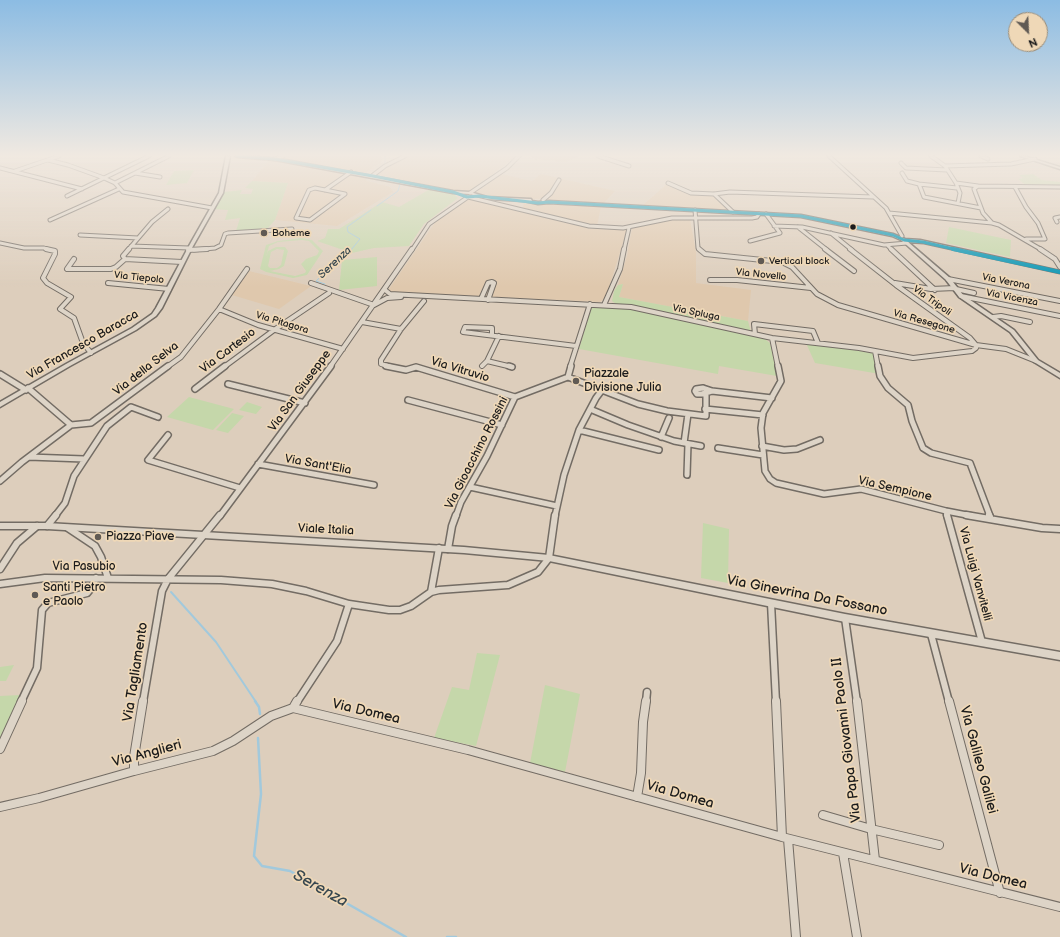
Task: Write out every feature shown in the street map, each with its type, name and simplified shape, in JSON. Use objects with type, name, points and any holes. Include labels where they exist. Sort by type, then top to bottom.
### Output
[{"type":"street","points":[[50,220],[95,200]]},
{"type":"street","points":[[166,200],[212,208]]},
{"type":"street","name":"Via Francesco Baracca","points":[[0,405],[146,322],[159,308],[182,262],[217,200]]},
{"type":"street","points":[[304,200],[296,218],[310,220],[337,200]]},
{"type":"street","name":"Via San Giuseppe","points":[[205,535],[305,403],[374,305],[428,224],[463,200]]},
{"type":"street","points":[[483,200],[589,226],[629,228],[672,218],[758,215],[805,217],[1060,272]]},
{"type":"street","points":[[514,200],[733,212],[758,215]]},
{"type":"street","points":[[720,200],[733,212]]},
{"type":"street","points":[[876,200],[889,213],[898,231],[948,279],[961,296],[1012,331],[1036,361],[1060,376]]},
{"type":"street","points":[[939,200],[980,208]]},
{"type":"street","points":[[977,200],[980,208],[992,223]]},
{"type":"street","points":[[1022,200],[1038,223],[1045,239],[1024,239]]},
{"type":"street","points":[[125,259],[123,256],[138,238],[152,222],[168,209]]},
{"type":"street","points":[[695,210],[696,217]]},
{"type":"street","points":[[889,213],[992,223],[999,225],[1055,259],[1060,267]]},
{"type":"street","points":[[750,241],[780,234],[781,232],[774,226],[767,215]]},
{"type":"street","name":"Via Resegone","points":[[696,217],[698,248],[701,252],[711,255],[782,262],[792,267],[820,296],[838,305],[927,332],[976,345],[1006,350],[1036,361]]},
{"type":"street","points":[[1057,222],[1055,217],[1060,217]]},
{"type":"street","points":[[774,226],[798,227],[886,245],[935,290]]},
{"type":"street","points":[[798,227],[854,271]]},
{"type":"street","points":[[604,305],[620,269],[629,228]]},
{"type":"street","points":[[132,246],[189,249],[215,248],[221,245],[225,234],[228,233],[292,229]]},
{"type":"street","name":"Via Tripoli","points":[[831,233],[893,283],[970,338],[976,345]]},
{"type":"street","points":[[80,235],[138,238]]},
{"type":"street","points":[[886,245],[905,238]]},
{"type":"street","points":[[0,243],[24,248],[44,248],[55,251],[55,254],[43,278],[47,283],[70,297],[60,309],[74,318],[83,343],[91,353]]},
{"type":"street","points":[[74,258],[67,269],[111,269],[116,267],[125,259],[182,262]]},
{"type":"street","name":"Via della Selva","points":[[71,425],[91,423],[181,358],[219,309],[246,269]]},
{"type":"street","name":"Via Verona","points":[[948,279],[1060,301]]},
{"type":"street","name":"Via Novello","points":[[710,280],[737,280],[811,288]]},
{"type":"street","points":[[482,299],[488,283],[492,282],[494,283],[488,300]]},
{"type":"street","name":"Via Tiepolo","points":[[108,283],[169,289]]},
{"type":"street","points":[[310,283],[374,305]]},
{"type":"street","points":[[893,283],[935,290],[955,289],[974,293]]},
{"type":"street","name":"Via Spluga","points":[[384,290],[390,294],[412,296],[631,307],[772,338],[818,343],[917,358],[974,350],[976,345]]},
{"type":"street","name":"Via Cartesio","points":[[195,389],[274,330],[329,293]]},
{"type":"street","name":"Via Spluga","points":[[380,296],[387,298],[412,296]]},
{"type":"street","name":"Via Vicenza","points":[[961,296],[1060,316]]},
{"type":"street","name":"Via Spluga","points":[[374,305],[387,298]]},
{"type":"street","name":"Via Vitruvio","points":[[424,301],[401,329],[381,360],[381,364],[384,366],[406,370],[416,367],[515,397]]},
{"type":"street","points":[[590,304],[576,346],[568,377],[638,404],[706,416],[706,393]]},
{"type":"street","name":"Via Pitagora","points":[[219,309],[274,330],[343,349]]},
{"type":"street","points":[[993,317],[1001,316],[1030,322]]},
{"type":"street","points":[[362,322],[401,329]]},
{"type":"street","points":[[755,334],[754,324],[813,331],[818,343]]},
{"type":"street","points":[[492,335],[492,328],[465,327],[463,332],[576,346]]},
{"type":"street","points":[[482,366],[488,361],[499,336]]},
{"type":"street","name":"Via Sempione","points":[[772,338],[781,381],[763,415],[761,428],[763,455],[767,475],[776,484],[824,494],[854,488],[861,489],[946,512],[1042,528],[1060,529]]},
{"type":"street","points":[[875,351],[880,376],[888,388],[908,405],[912,421],[923,448],[931,453],[970,463],[991,519]]},
{"type":"street","points":[[488,361],[512,367]]},
{"type":"street","points":[[0,374],[27,389],[71,425],[0,481]]},
{"type":"street","name":"Via Gioacchino Rossini","points":[[448,549],[452,526],[461,502],[487,456],[515,397],[568,377]]},
{"type":"street","points":[[228,384],[305,403]]},
{"type":"street","points":[[712,391],[697,394],[695,391],[696,389],[703,388],[712,391],[772,398]]},
{"type":"street","points":[[439,548],[431,592],[508,584],[529,577],[538,572],[549,558],[557,506],[564,475],[579,430],[596,398],[602,390]]},
{"type":"street","points":[[408,400],[502,425]]},
{"type":"street","points":[[47,526],[65,503],[74,476],[107,426],[131,407],[158,417]]},
{"type":"street","points":[[590,409],[661,437],[686,444],[701,446]]},
{"type":"street","points":[[705,409],[763,415]]},
{"type":"street","points":[[687,474],[686,444],[688,414]]},
{"type":"street","points":[[661,437],[669,418]]},
{"type":"street","points":[[579,430],[659,450]]},
{"type":"street","points":[[168,435],[148,460],[240,488]]},
{"type":"street","points":[[762,446],[784,450],[797,449],[820,440]]},
{"type":"street","points":[[718,448],[763,455]]},
{"type":"street","points":[[29,457],[84,459]]},
{"type":"street","name":"Via Sant'Elia","points":[[258,464],[374,485]]},
{"type":"street","points":[[470,487],[557,506]]},
{"type":"street","name":"Via Luigi Vanvitelli","points":[[946,512],[982,642]]},
{"type":"street","points":[[0,525],[67,527],[95,546],[101,557],[108,578]]},
{"type":"street","points":[[0,569],[17,543],[37,525]]},
{"type":"street","name":"Viale Italia","points":[[67,527],[439,548],[549,558]]},
{"type":"street","name":"Via Tagliamento","points":[[134,771],[134,757],[162,591],[168,579],[205,535]]},
{"type":"street","name":"Via Ginevrina Da Fossano","points":[[549,558],[845,618],[1060,656]]},
{"type":"street","name":"Via Pasubio","points":[[0,584],[45,578],[108,578],[272,584],[306,591],[349,604],[375,609],[400,610],[411,606],[431,592]]},
{"type":"street","points":[[0,749],[37,668],[42,610],[48,603],[70,596],[87,593],[92,587],[96,578]]},
{"type":"street","points":[[771,603],[785,838],[796,937]]},
{"type":"street","points":[[293,708],[337,641],[349,604]]},
{"type":"street","name":"Via Papa Giovanni Paolo II","points":[[845,618],[857,698],[875,860]]},
{"type":"street","name":"Via Galileo Galilei","points":[[931,634],[1000,893]]},
{"type":"street","points":[[637,797],[641,773],[643,722],[647,692]]},
{"type":"street","name":"Via Anglieri","points":[[0,807],[39,798],[134,771],[213,751],[233,741],[271,716],[293,708]]},
{"type":"street","name":"Via Domea","points":[[293,708],[468,750],[785,838],[1060,907]]},
{"type":"street","points":[[823,815],[871,829],[938,845]]},
{"type":"street","points":[[843,853],[857,937]]},
{"type":"shaded area","points":[[282,200],[380,200],[337,226],[275,220]]},
{"type":"shaded area","points":[[465,200],[472,200],[483,201],[488,204],[591,229],[627,230],[606,297],[600,302],[391,292],[389,289],[436,221]]},
{"type":"shaded area","points":[[547,200],[607,200],[604,203]]},
{"type":"shaded area","points":[[649,200],[718,200],[730,210],[643,205]]},
{"type":"shaded area","points":[[524,201],[538,204],[601,206],[597,226],[523,208]]},
{"type":"shaded area","points":[[671,219],[690,219],[696,252],[696,283],[751,290],[748,321],[619,297],[623,284],[618,285],[627,256],[632,228]]},
{"type":"shaded area","points":[[249,271],[311,286],[279,309],[232,295]]},
{"type":"green space","points":[[219,200],[282,200],[275,220],[268,228],[236,231],[240,218],[225,220],[228,210],[213,209]]},
{"type":"green space","points":[[412,200],[456,200],[424,224],[409,246],[374,248],[352,253],[317,241],[325,238],[328,229],[339,229],[382,202],[399,207]]},
{"type":"green space","points":[[949,227],[1011,240],[1010,257],[946,243]]},
{"type":"green space","points":[[302,238],[312,240],[323,251],[307,275],[293,278],[266,272],[260,269],[266,245],[278,241]],"holes":[[[302,240],[309,241],[319,251],[317,255],[306,259],[301,264],[306,271],[305,273],[295,276],[270,271],[284,266],[288,251],[285,247],[276,247],[268,251],[266,257],[269,246],[278,242]],[[277,249],[284,250],[281,265],[277,268],[270,268],[268,266],[271,252]]]},
{"type":"green space","points":[[377,257],[377,286],[339,290],[342,260]]},
{"type":"green space","points":[[623,284],[619,297],[748,321],[751,332],[656,310],[616,304],[612,301],[614,291],[618,285]]},
{"type":"green space","points":[[592,306],[626,308],[765,339],[770,343],[777,376],[719,366],[718,374],[579,349]]},
{"type":"green space","points":[[806,343],[873,353],[880,374],[815,363]]},
{"type":"green space","points":[[189,397],[234,409],[213,430],[167,417]]},
{"type":"green space","points":[[247,402],[262,407],[256,414],[239,410]]},
{"type":"green space","points":[[232,413],[244,416],[228,433],[216,430]]},
{"type":"green space","points":[[703,523],[729,529],[728,583],[701,578]]},
{"type":"green space","points":[[477,653],[500,655],[476,746],[434,738],[452,687],[469,690]]},
{"type":"green space","points":[[14,665],[6,681],[0,681],[0,667]]},
{"type":"green space","points":[[545,685],[580,694],[565,772],[530,763]]},
{"type":"green space","points":[[20,695],[0,738],[0,696]]},
{"type":"waterway","name":"Serenza","points":[[377,206],[386,200]]},
{"type":"waterway","name":"Serenza","points":[[325,284],[316,281],[351,250],[360,239],[348,232],[347,227],[371,210]]},
{"type":"waterway","name":"Serenza","points":[[171,592],[216,642],[256,702]]},
{"type":"waterway","name":"Serenza","points":[[255,701],[259,707],[260,714]]},
{"type":"waterway","name":"Serenza","points":[[258,738],[261,794],[254,856],[262,866],[290,871],[406,937]]},
{"type":"waterway","name":"Serenza","points":[[447,937],[456,937]]},
{"type":"transit line","points":[[510,200],[538,203],[549,202],[801,216],[893,235],[904,240],[923,242],[1060,272]]},
{"type":"place","name":"Boheme","points":[[264,233]]},
{"type":"place","name":"Vertical block","points":[[761,261]]},
{"type":"place","name":"Piazzale Divisione Julia","points":[[576,381]]},
{"type":"place","name":"Piazza Piave","points":[[98,537]]},
{"type":"place","name":"Santi Pietro e Paolo","points":[[35,595]]}]
